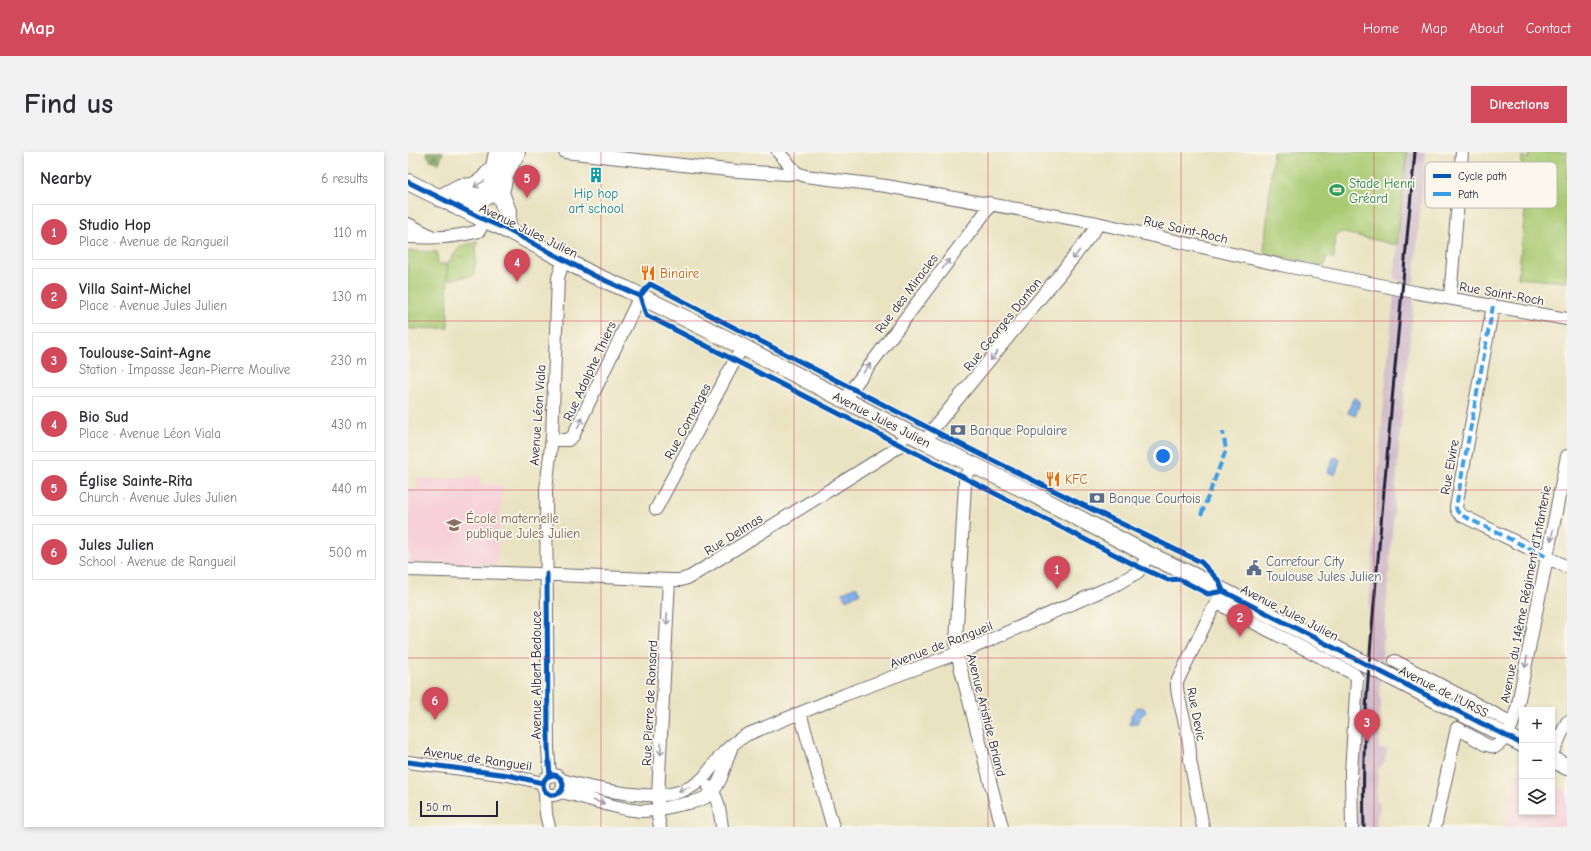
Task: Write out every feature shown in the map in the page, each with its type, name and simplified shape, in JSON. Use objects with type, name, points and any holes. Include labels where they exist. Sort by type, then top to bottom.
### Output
[{"type":"highway","points":[[440,198],[460,188],[473,187],[483,182],[495,167],[498,152]]},
{"type":"highway","points":[[459,207],[470,205],[486,197],[498,184],[506,172],[516,152]]},
{"type":"highway","points":[[506,172],[500,193],[507,211],[506,229]]},
{"type":"main road","name":"Avenue Jules Julien","points":[[408,182],[506,229],[742,347],[971,465],[1027,491],[1149,555],[1184,570],[1220,596],[1356,658]]},
{"type":"main road","name":"Avenue de l'URSS","points":[[1356,658],[1509,730],[1521,743]]},
{"type":"main road","points":[[1555,761],[1567,767]]},
{"type":"street","name":"Rue Saint-Roch","points":[[565,152],[770,173],[797,173],[805,176],[886,186],[989,203],[1097,223],[1274,263],[1450,298],[1567,319]]},
{"type":"street","points":[[770,173],[778,159],[778,152]]},
{"type":"street","points":[[778,152],[797,173]]},
{"type":"street","points":[[1461,162],[1462,152]]},
{"type":"street","name":"Rue des Miracles","points":[[845,400],[987,210],[989,203]]},
{"type":"street","points":[[1450,298],[1457,208]]},
{"type":"street","points":[[408,237],[436,238],[458,236],[479,231],[485,220]]},
{"type":"street","name":"Rue Georges Danton","points":[[926,442],[933,430],[1074,258],[1096,228],[1097,223]]},
{"type":"street","points":[[408,224],[436,238]]},
{"type":"street","name":"Avenue Léon Viala","points":[[547,574],[546,490],[552,437],[558,278],[564,259]]},
{"type":"street","name":"Rue Adolphe Thiers","points":[[552,437],[557,440],[568,440],[573,436],[640,296]]},
{"type":"street","name":"Rue Elvire","points":[[1493,306],[1456,507],[1457,511],[1461,515],[1567,566]]},
{"type":"street","name":"Rue Comenges","points":[[656,509],[742,347]]},
{"type":"street","name":"Rue Delmas","points":[[408,570],[681,580],[690,577],[897,448],[907,432]]},
{"type":"street","name":"Avenue du 14ème Régiment d'Infanterie","points":[[1509,730],[1518,704],[1567,456]]},
{"type":"street","name":"Avenue Aristide Briand","points":[[971,465],[965,478],[956,636],[957,654],[1002,827]]},
{"type":"street","name":"Avenue de Rangueil","points":[[551,788],[563,786],[562,780],[621,792],[658,795],[671,794],[681,791],[701,780],[718,758],[746,735],[957,654],[1130,578],[1142,568],[1149,555]]},
{"type":"street","name":"Avenue Albert Bedouce","points":[[547,574],[548,749],[551,788],[550,827]]},
{"type":"street","name":"Rue Pierre de Ronsard","points":[[660,827],[658,795],[669,580]]},
{"type":"street","name":"Avenue Jules Julien","points":[[1220,596],[1233,612],[1354,674],[1357,678],[1358,684],[1351,773],[1352,827]]},
{"type":"street","name":"Rue Devic","points":[[1203,827],[1190,760],[1190,752],[1176,688],[1220,596]]},
{"type":"street","name":"Avenue de l'URSS","points":[[1395,661],[1509,730]]},
{"type":"street","points":[[800,713],[833,827]]},
{"type":"street","points":[[1555,748],[1567,722]]},
{"type":"street","points":[[1435,827],[1457,728],[1486,745],[1495,747],[1503,742],[1509,730]]},
{"type":"street","name":"Avenue de Rangueil","points":[[408,762],[508,775],[620,808],[642,811],[658,810],[700,801],[713,791],[720,781],[732,745]]},
{"type":"street","points":[[701,780],[713,791],[718,804],[722,827]]},
{"type":"shaded area","points":[[1407,152],[1425,152],[1414,282],[1412,282],[1410,298],[1414,299],[1401,421],[1379,696],[1381,701],[1379,749],[1388,749],[1384,763],[1378,769],[1376,800],[1380,805],[1379,814],[1377,814],[1377,827],[1356,827],[1359,694],[1363,694],[1383,411],[1394,295],[1399,296],[1400,280],[1394,279]]},
{"type":"shaded area","name":"École maternelle publique Jules Julien","points":[[474,476],[480,477],[479,483],[502,486],[497,565],[408,562],[408,489],[417,489],[418,478],[453,479]]},
{"type":"shaded area","points":[[1518,767],[1519,815],[1555,815],[1555,786],[1567,792],[1567,827],[1505,827]]},
{"type":"green space","points":[[426,152],[443,152],[439,163],[430,160]]},
{"type":"green space","name":"Stade Henri Gréard","points":[[1273,152],[1407,152],[1397,245],[1340,232],[1335,238],[1334,258],[1326,257],[1325,266],[1264,253]]},
{"type":"green space","points":[[1530,152],[1567,152],[1567,282],[1518,278],[1525,208],[1557,208],[1557,162],[1522,162],[1522,157],[1529,158]]},
{"type":"green space","points":[[477,242],[474,275],[447,280],[447,264],[461,246]]},
{"type":"green space","points":[[408,251],[437,252],[438,264],[447,264],[448,328],[408,329]]},
{"type":"water","points":[[1356,398],[1360,402],[1355,416],[1348,413],[1353,399]]},
{"type":"water","points":[[1336,457],[1340,460],[1335,475],[1328,472],[1333,458]]},
{"type":"water","points":[[856,586],[860,593],[846,600],[842,593]]},
{"type":"water","points":[[1138,707],[1144,708],[1146,712],[1141,716],[1137,723],[1130,725],[1131,715]]},
{"type":"railway","points":[[1364,827],[1363,790],[1368,681],[1388,439],[1415,152]]},
{"type":"marked path","points":[[1493,306],[1456,507],[1457,511],[1461,515],[1547,557]]},
{"type":"marked path","points":[[1201,515],[1226,450],[1223,432]]},
{"type":"cycle path","points":[[408,182],[506,229],[593,275],[640,296]]},
{"type":"cycle path","points":[[640,296],[650,284],[950,439],[1201,562],[1219,581],[1223,591]]},
{"type":"cycle path","points":[[640,296],[646,315],[1137,566],[1168,580],[1179,579],[1208,594],[1223,591]]},
{"type":"cycle path","points":[[547,574],[548,749],[550,776]]},
{"type":"cycle path","points":[[1223,591],[1520,743]]},
{"type":"cycle path","points":[[408,762],[508,775],[543,783]]},
{"type":"cycle path","points":[[549,775],[557,775],[563,781],[563,785],[563,789],[557,795],[549,795],[543,789],[543,781],[549,775]]},
{"type":"place","name":"Hip hop art school","points":[[596,175]]},
{"type":"place","name":"Stade Henri Gréard","points":[[1337,190]]},
{"type":"place","name":"Église Sainte-Rita","points":[[527,198]]},
{"type":"place","name":"Binaire","points":[[648,273]]},
{"type":"place","name":"Bio Sud","points":[[517,282]]},
{"type":"place","name":"Banque Populaire","points":[[958,430]]},
{"type":"place","name":"KFC","points":[[1053,479]]},
{"type":"place","name":"Banque Courtois","points":[[1097,498]]},
{"type":"place","name":"École maternelle publique Jules Julien","points":[[454,525]]},
{"type":"place","name":"Carrefour City Toulouse Jules Julien","points":[[1254,568]]},
{"type":"place","name":"Studio Hop","points":[[1057,589]]},
{"type":"place","name":"Villa Saint-Michel","points":[[1240,637]]},
{"type":"place","name":"Jules Julien","points":[[435,720]]},
{"type":"place","name":"Toulouse-Saint-Agne","points":[[1367,742]]}]
